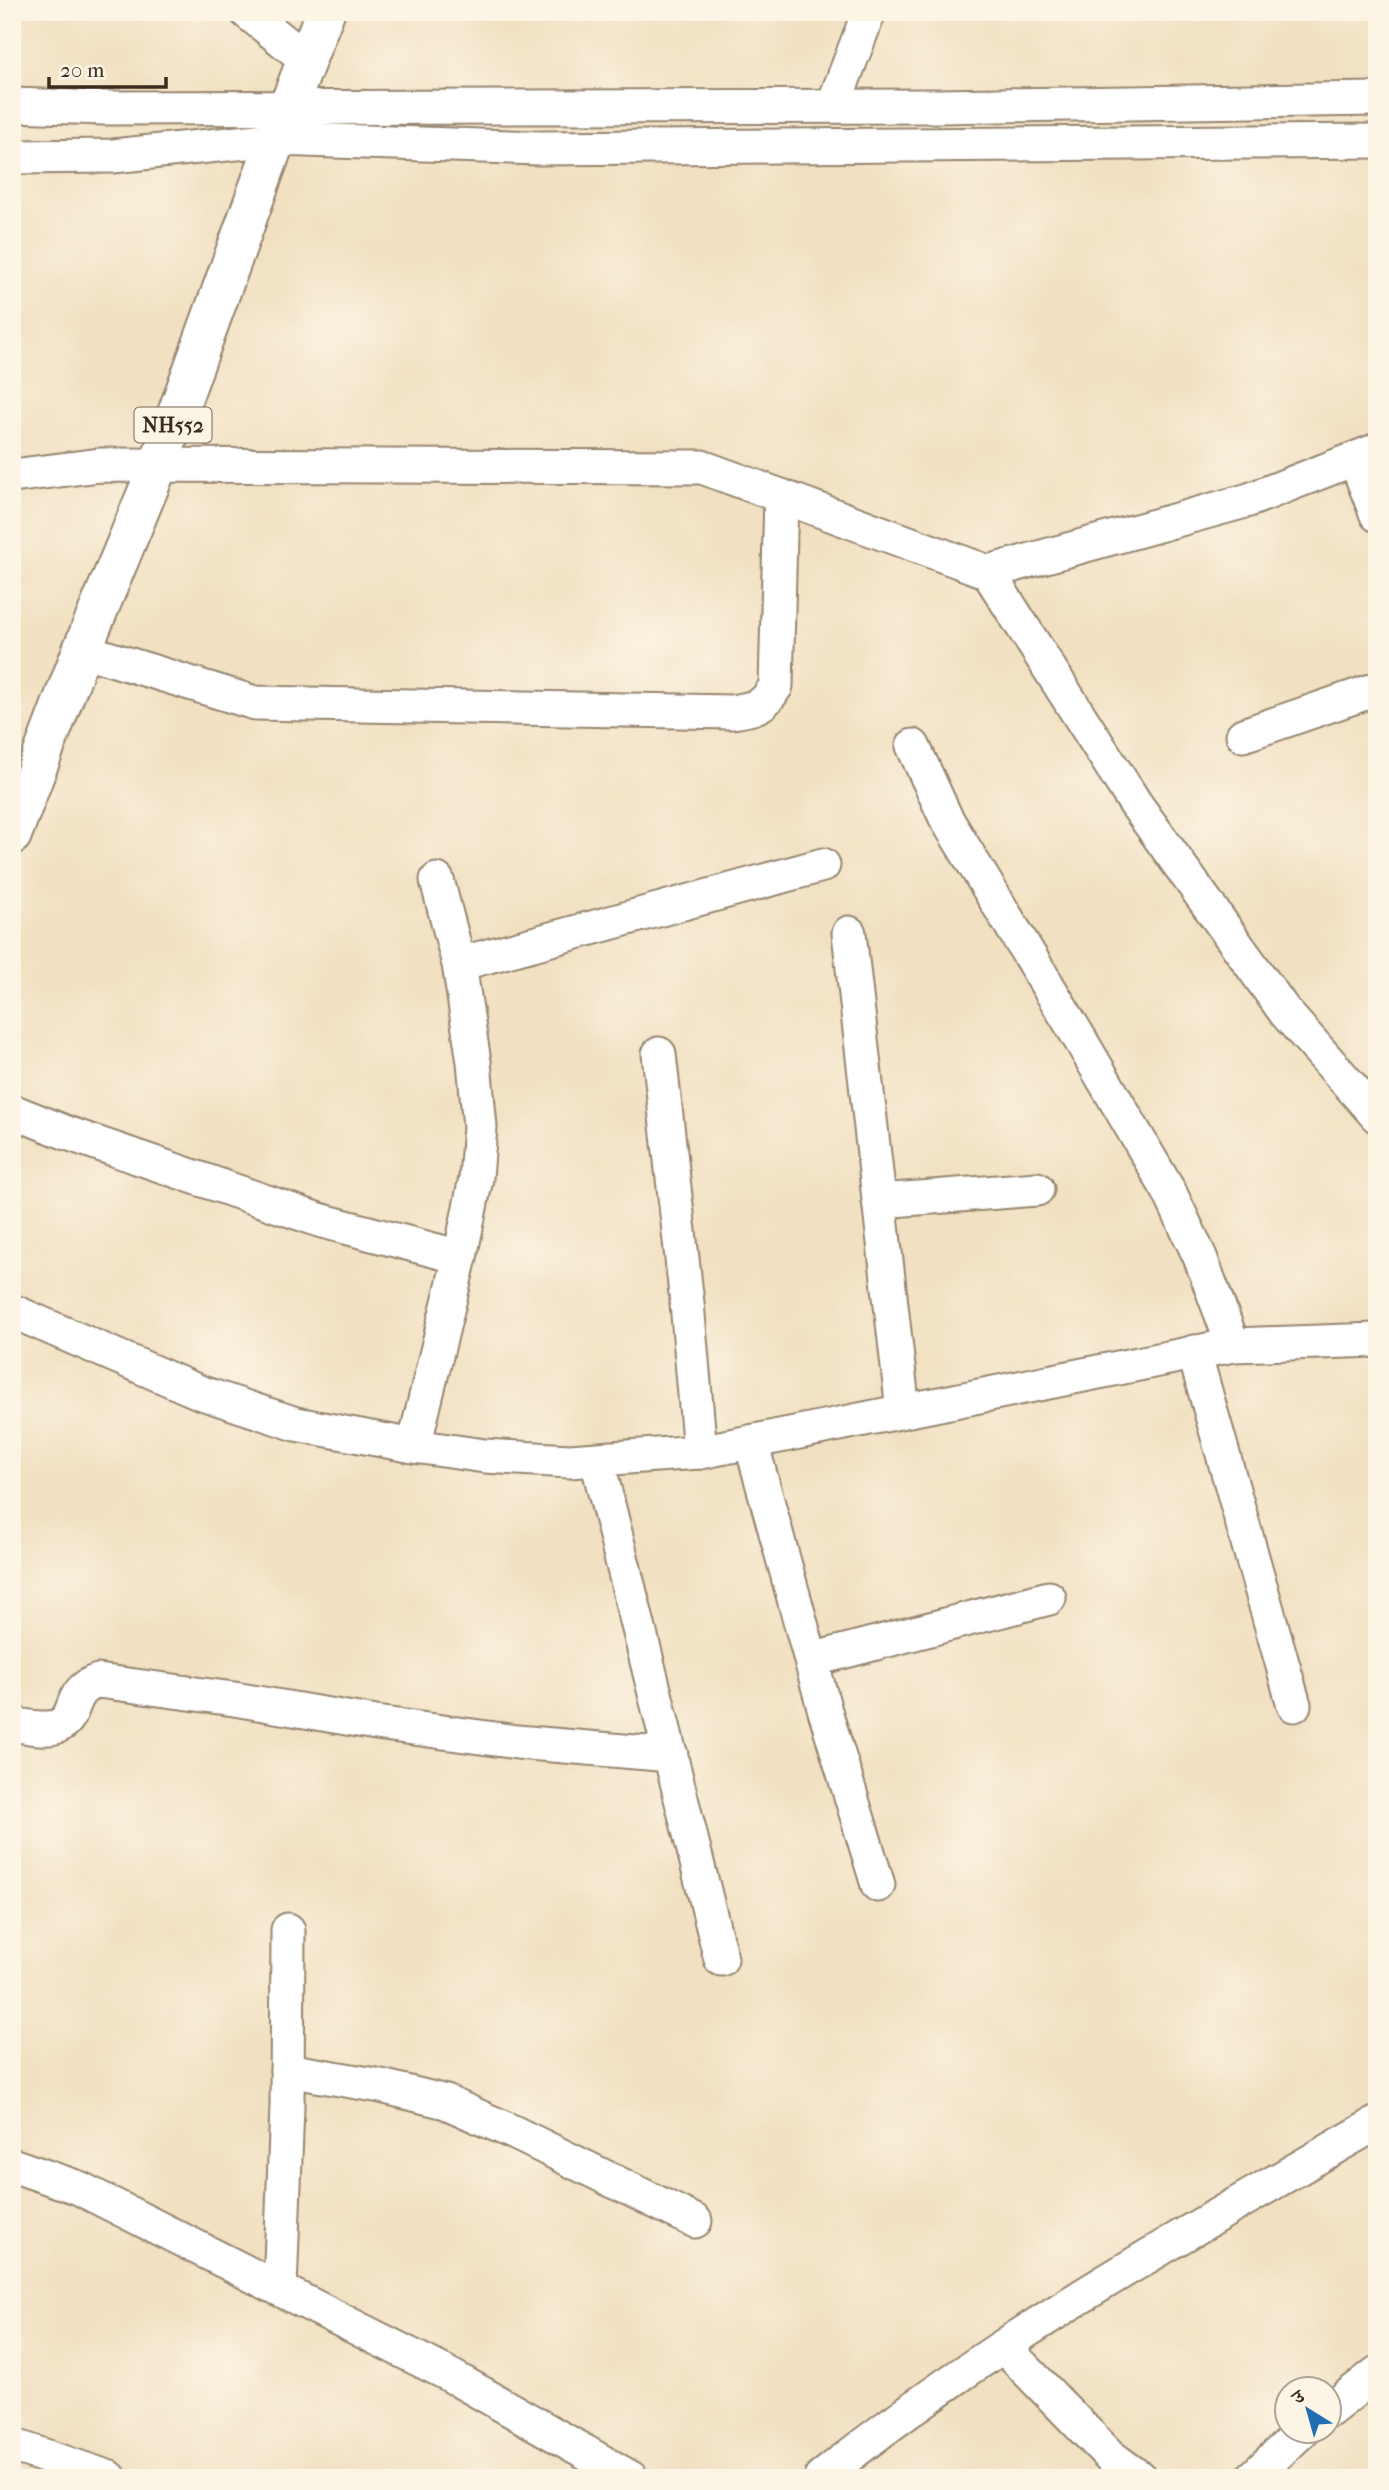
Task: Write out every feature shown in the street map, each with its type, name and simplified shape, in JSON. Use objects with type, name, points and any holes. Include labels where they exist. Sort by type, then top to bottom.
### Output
[{"type":"highway","name":"NH552","points":[[12,835],[82,650],[158,466],[325,12]]},
{"type":"street","points":[[247,12],[307,60]]},
{"type":"street","points":[[833,106],[869,12]]},
{"type":"street","points":[[12,157],[113,156],[282,123],[833,106],[1377,99]]},
{"type":"street","points":[[12,105],[104,108],[540,148],[1377,141]]},
{"type":"street","points":[[12,476],[100,465],[702,467],[988,572],[1249,500],[1366,455],[1377,515]]},
{"type":"street","points":[[82,650],[256,703],[732,712],[757,708],[768,700],[776,686],[781,496]]},
{"type":"street","points":[[988,572],[1135,803],[1285,1012],[1377,1116]]},
{"type":"street","points":[[1243,735],[1377,689]]},
{"type":"street","points":[[913,746],[946,818],[1170,1193],[1200,1257],[1233,1345]]},
{"type":"street","points":[[460,964],[823,865]]},
{"type":"street","points":[[414,1446],[460,1257],[476,1178],[480,1127],[460,964],[437,880]]},
{"type":"street","points":[[849,933],[903,1412]]},
{"type":"street","points":[[659,1054],[687,1303],[700,1452]]},
{"type":"street","points":[[12,1111],[67,1133],[320,1220],[460,1257]]},
{"type":"street","points":[[879,1201],[1037,1189]]},
{"type":"street","points":[[12,1311],[199,1392],[296,1424],[485,1456],[569,1461],[700,1452],[1233,1345],[1377,1340]]},
{"type":"street","points":[[1194,1352],[1294,1705]]},
{"type":"street","points":[[751,1442],[811,1660],[878,1885]]},
{"type":"street","points":[[597,1460],[721,1959]]},
{"type":"street","points":[[811,1660],[1049,1598]]},
{"type":"street","points":[[12,1724],[46,1728],[59,1726],[69,1716],[77,1695],[86,1685],[98,1681],[492,1738],[671,1755]]},
{"type":"street","points":[[280,2289],[288,2070],[288,1930]]},
{"type":"street","points":[[288,2070],[381,2086],[446,2102],[695,2221]]},
{"type":"street","points":[[821,2478],[879,2430],[1110,2278],[1377,2123]]},
{"type":"street","points":[[12,2165],[79,2188],[280,2289],[446,2373],[631,2478]]},
{"type":"street","points":[[1004,2347],[1065,2413],[1110,2456],[1140,2478]]},
{"type":"street","points":[[1344,2398],[1377,2373]]},
{"type":"street","points":[[1252,2478],[1289,2444]]},
{"type":"street","points":[[12,2445],[110,2478]]}]
